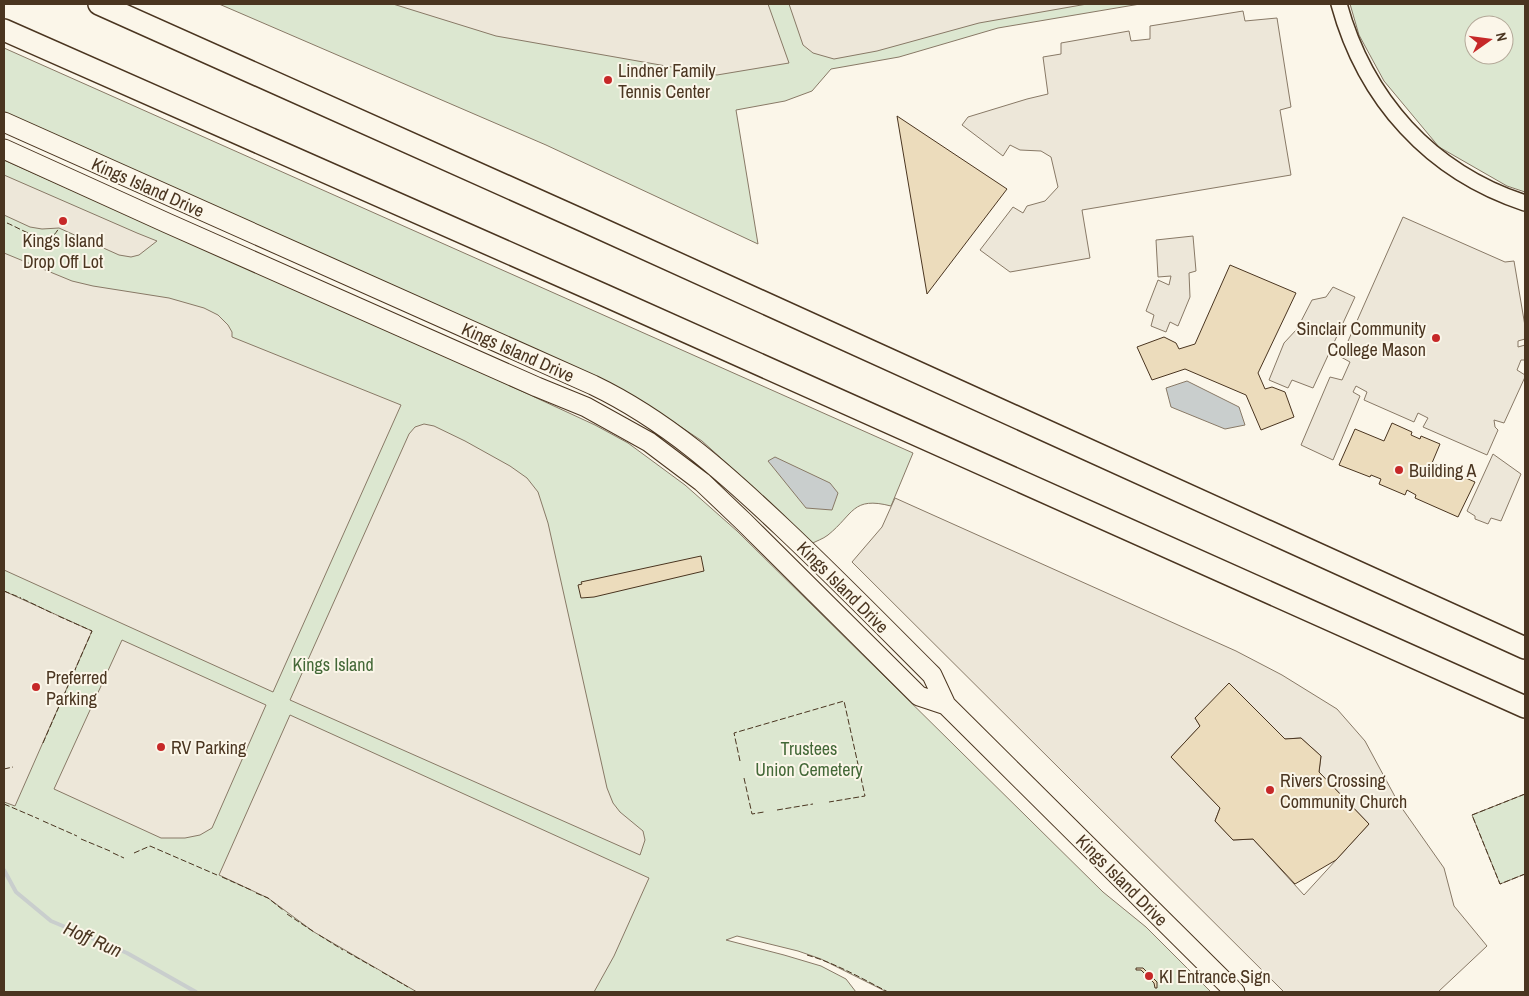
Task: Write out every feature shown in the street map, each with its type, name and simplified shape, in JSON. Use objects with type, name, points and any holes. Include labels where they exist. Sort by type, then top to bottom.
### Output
[{"type":"highway","points":[[99,4],[584,221],[1524,647]]},
{"type":"highway","points":[[4,30],[604,295],[1525,707]]},
{"type":"main road","name":"Kings Island Drive","points":[[4,122],[593,384],[619,397],[682,438],[712,463],[804,548],[932,675],[946,704],[1235,992]]},
{"type":"main road","name":"Kings Island Drive","points":[[4,149],[167,223],[586,407],[649,442],[702,482],[716,495],[919,696],[946,704]]},
{"type":"street","points":[[1338,4],[1359,60],[1373,86],[1403,124],[1431,151],[1455,169],[1506,196],[1525,202]]},
{"type":"green space","name":"Lindner Family Tennis Center","points":[[219,4],[1140,4],[998,28],[899,57],[831,69],[812,91],[785,101],[736,110],[758,244],[546,145]]},
{"type":"green space","points":[[1350,4],[1525,4],[1525,192],[1507,186],[1439,147],[1384,81],[1359,35]]},
{"type":"green space","points":[[4,48],[913,453],[891,506],[868,503],[861,505],[828,535],[811,544],[702,441],[651,407],[4,114]]},
{"type":"green space","name":"Kings Island","points":[[4,160],[489,376],[595,425],[628,443],[685,485],[737,531],[1103,892],[1146,927],[1211,992],[887,992],[821,959],[798,951],[737,936],[726,940],[821,966],[846,979],[856,992],[4,992]]},
{"type":"green space","points":[[1525,794],[1525,874],[1500,884],[1472,815]]},
{"type":"shaded area","points":[[393,4],[768,4],[789,63],[717,75],[496,36]]},
{"type":"shaded area","points":[[789,4],[1087,4],[979,23],[877,51],[834,59],[813,53],[803,45]]},
{"type":"shaded area","points":[[1243,11],[1245,21],[1277,18],[1291,107],[1280,110],[1291,175],[1082,210],[1090,258],[1010,272],[980,250],[1013,207],[1023,213],[1027,206],[1045,201],[1058,187],[1051,157],[1041,151],[1020,150],[1010,145],[1003,156],[962,125],[968,117],[1048,94],[1043,57],[1061,54],[1061,43],[1129,31],[1131,41],[1150,39],[1150,26]]},
{"type":"shaded area","name":"Kings Island Drop Off Lot","points":[[4,175],[157,241],[139,255],[131,257],[119,255],[59,228],[42,229],[30,227],[4,215]]},
{"type":"shaded area","points":[[1403,217],[1505,262],[1514,261],[1525,326],[1525,339],[1518,341],[1518,347],[1525,345],[1525,360],[1521,360],[1517,370],[1525,375],[1525,377],[1504,423],[1494,420],[1495,427],[1498,430],[1487,455],[1423,427],[1428,418],[1418,413],[1414,422],[1364,400],[1367,392],[1356,386],[1353,392],[1360,396],[1333,460],[1301,445],[1330,377],[1342,380],[1350,362],[1341,357]]},
{"type":"shaded area","points":[[1193,236],[1196,271],[1189,273],[1190,297],[1178,326],[1170,322],[1166,332],[1151,326],[1154,315],[1146,311],[1158,280],[1169,285],[1171,276],[1158,277],[1156,240]]},
{"type":"shaded area","points":[[4,253],[72,281],[169,298],[204,308],[218,315],[228,325],[232,332],[232,337],[401,405],[273,692],[4,570]]},
{"type":"shaded area","points":[[1333,287],[1355,297],[1313,388],[1292,380],[1288,388],[1269,380],[1284,343],[1297,329],[1312,300],[1326,297]]},
{"type":"shaded area","points":[[1187,381],[1239,407],[1245,425],[1225,429],[1171,407],[1166,388]]},
{"type":"shaded area","points":[[424,424],[434,426],[465,441],[510,466],[527,478],[538,492],[548,523],[607,788],[613,803],[620,812],[643,831],[645,840],[640,855],[290,700],[409,434],[415,427]]},
{"type":"shaded area","points":[[1493,454],[1521,474],[1501,521],[1491,518],[1488,524],[1475,519],[1475,516],[1467,511]]},
{"type":"shaded area","points":[[775,457],[830,483],[838,493],[832,510],[806,508],[768,461]]},
{"type":"shaded area","points":[[895,498],[1236,651],[1282,675],[1337,709],[1365,741],[1399,804],[1444,868],[1454,906],[1487,946],[1438,992],[1284,992],[852,562],[882,527]],"holes":[[[1229,684],[1285,739],[1301,738],[1321,756],[1319,772],[1369,824],[1304,895],[1253,839],[1233,840],[1215,821],[1220,808],[1171,757],[1200,726],[1195,718]]]},
{"type":"shaded area","name":"Preferred Parking","points":[[4,591],[92,631],[15,806],[4,802]]},
{"type":"shaded area","name":"RV Parking","points":[[122,640],[266,705],[212,828],[200,835],[185,838],[161,838],[54,789]]},
{"type":"shaded area","points":[[290,715],[649,878],[614,956],[594,992],[417,992],[314,932],[268,898],[219,875]]},
{"type":"building","points":[[897,116],[1007,189],[927,294]]},
{"type":"building","points":[[1230,265],[1296,293],[1258,373],[1265,389],[1272,387],[1285,392],[1294,417],[1261,430],[1246,395],[1185,369],[1152,380],[1137,347],[1164,337],[1176,343],[1179,349],[1195,344]]},
{"type":"building","name":"Building A","points":[[1392,423],[1412,432],[1411,435],[1420,439],[1421,436],[1440,444],[1432,463],[1475,482],[1458,517],[1415,498],[1416,495],[1407,490],[1405,495],[1379,484],[1381,479],[1371,475],[1370,477],[1339,465],[1355,429],[1384,441]]},
{"type":"building","points":[[701,556],[704,571],[594,597],[581,598],[578,585],[582,584],[581,582]]},
{"type":"building","name":"Rivers Crossing Community Church","points":[[1229,683],[1285,739],[1301,738],[1321,756],[1319,772],[1369,824],[1336,860],[1295,884],[1253,839],[1233,840],[1215,821],[1220,808],[1171,757],[1200,726],[1195,718]]},
{"type":"building","name":"KI Entrance Sign","points":[[1136,968],[1143,968],[1157,982],[1157,988],[1141,970],[1136,970]]},
{"type":"waterway","name":"Hoff Run","points":[[4,870],[16,892],[51,921],[127,953],[196,992]]},
{"type":"fence","points":[[7,223],[35,236],[47,238],[54,235],[59,228]]},
{"type":"fence","points":[[4,591],[21,598]]},
{"type":"fence","points":[[23,599],[54,614]]},
{"type":"fence","points":[[43,743],[92,631],[56,615]]},
{"type":"fence","points":[[740,761],[734,733],[844,701],[865,796],[829,802]]},
{"type":"fence","points":[[4,769],[13,767]]},
{"type":"fence","points":[[744,778],[752,814],[764,812]]},
{"type":"fence","points":[[1525,794],[1472,815],[1500,884],[1525,874]]},
{"type":"fence","points":[[4,804],[39,819]]},
{"type":"fence","points":[[777,810],[813,804]]},
{"type":"fence","points":[[43,821],[77,836]]},
{"type":"fence","points":[[81,839],[110,851]]},
{"type":"fence","points":[[134,853],[150,846],[217,875]]},
{"type":"fence","points":[[113,853],[124,858]]},
{"type":"fence","points":[[222,877],[251,890]]},
{"type":"fence","points":[[256,893],[268,898],[283,910]]},
{"type":"fence","points":[[287,914],[314,932]]},
{"type":"fence","points":[[319,935],[343,950]]},
{"type":"fence","points":[[347,952],[377,969]]},
{"type":"fence","points":[[807,955],[858,976],[888,992]]},
{"type":"fence","points":[[382,972],[408,987]]},
{"type":"place","name":"Lindner Family Tennis Center","points":[[608,80]]},
{"type":"place","name":"Kings Island Drop Off Lot","points":[[63,221]]},
{"type":"place","name":"Sinclair Community College Mason","points":[[1436,338]]},
{"type":"place","name":"Building A","points":[[1399,470]]},
{"type":"place","name":"Preferred Parking","points":[[36,687]]},
{"type":"place","name":"RV Parking","points":[[161,747]]},
{"type":"place","name":"Rivers Crossing Community Church","points":[[1270,790]]},
{"type":"place","name":"KI Entrance Sign","points":[[1149,976]]},
{"type":"park label","name":"Trustees Union Cemetery","points":[[809,758]]}]
